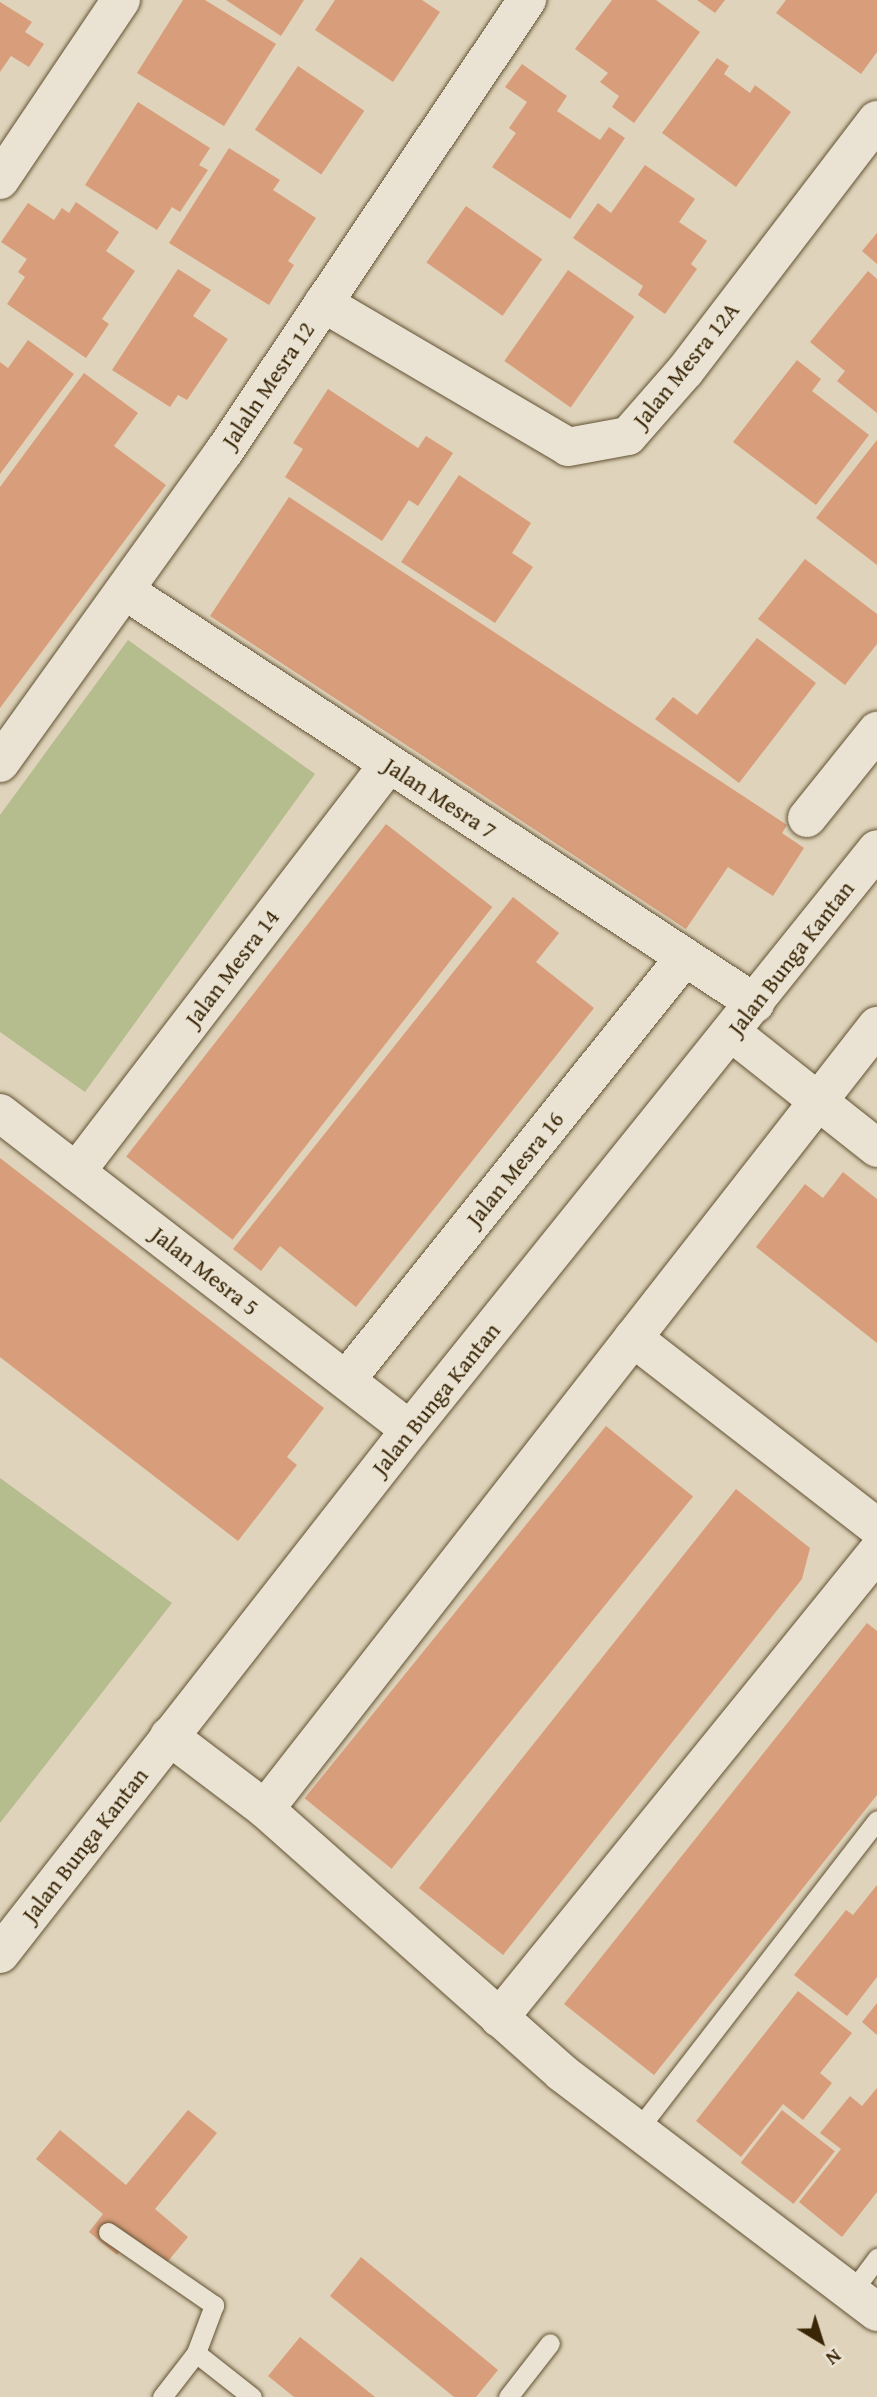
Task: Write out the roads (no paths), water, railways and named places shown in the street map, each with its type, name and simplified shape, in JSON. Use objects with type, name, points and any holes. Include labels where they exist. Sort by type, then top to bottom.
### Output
[{"type":"street","name":"Jalaln Mesra 12","points":[[0,763],[127,592],[527,0]]},
{"type":"street","points":[[0,180],[117,1]]},
{"type":"street","name":"Jalan Mesra 12A","points":[[323,303],[568,447],[628,436],[685,371],[877,120]]},
{"type":"street","name":"Jalan Mesra 7","points":[[127,592],[755,1003]]},
{"type":"street","points":[[807,818],[877,731]]},
{"type":"street","name":"Jalan Mesra 14","points":[[76,1172],[388,765]]},
{"type":"street","name":"Jalan Bunga Kantan","points":[[0,1954],[410,1430],[732,1033],[877,849]]},
{"type":"street","name":"Jalan Mesra 16","points":[[345,1380],[685,957]]},
{"type":"street","points":[[265,1810],[877,1026]]},
{"type":"street","points":[[732,1033],[877,1148]]},
{"type":"street","name":"Jalan Mesra 5","points":[[0,1113],[410,1430]]},
{"type":"street","points":[[633,1338],[877,1527]]},
{"type":"street","points":[[499,2018],[877,1552]]},
{"type":"street","points":[[169,1736],[265,1810],[499,2018],[636,2132],[864,2303]]},
{"type":"lane","points":[[636,2132],[877,1820]]},
{"type":"lane","points":[[108,2232],[214,2305],[196,2353],[162,2397]]},
{"type":"lane","points":[[864,2303],[877,2258]]},
{"type":"lane","points":[[508,2397],[550,2343]]},
{"type":"lane","points":[[196,2353],[252,2397]]}]
